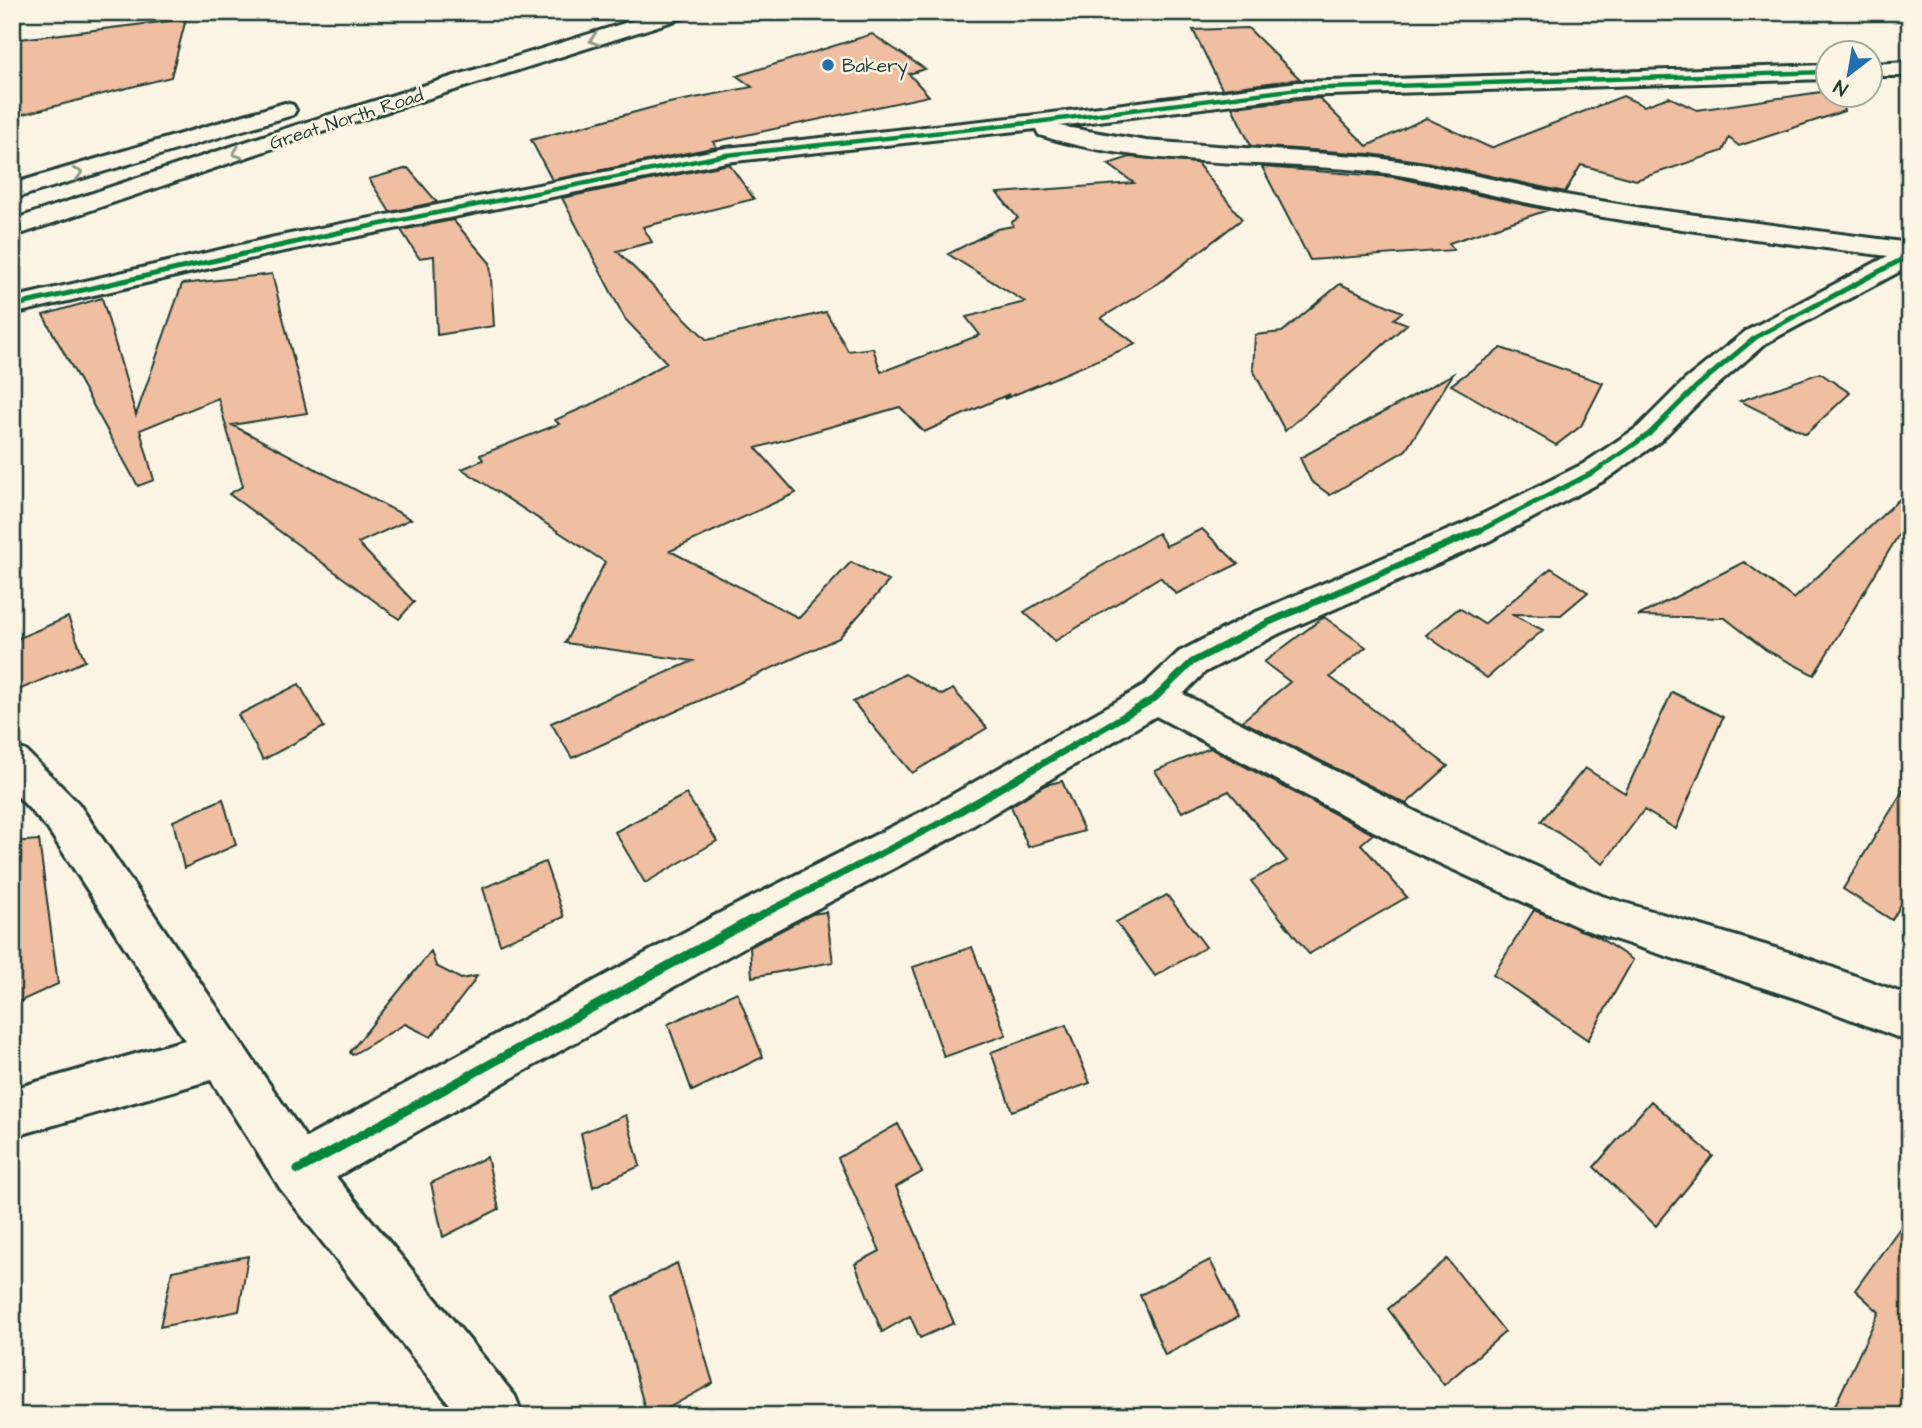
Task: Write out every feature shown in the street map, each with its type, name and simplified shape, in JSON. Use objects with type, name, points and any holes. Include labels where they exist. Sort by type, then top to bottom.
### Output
[{"type":"main road","points":[[569,24],[609,12]]},
{"type":"main road","name":"Great North Road","points":[[12,229],[292,134],[682,12]]},
{"type":"main road","points":[[1884,70],[1910,69]]},
{"type":"main road","points":[[12,306],[275,245],[726,155],[1028,123],[1298,89],[1814,72]]},
{"type":"main road","name":"Great North Road","points":[[12,192],[302,105]]},
{"type":"main road","points":[[1028,123],[1066,136],[1146,148],[1370,164],[1426,172],[1565,203],[1642,216],[1910,253]]},
{"type":"main road","points":[[298,1170],[732,930],[942,822],[1155,698],[1192,662],[1267,623],[1477,532],[1594,472],[1649,434],[1696,387],[1756,337],[1910,253]]},
{"type":"main road","points":[[1155,698],[1415,832],[1595,914],[1798,977],[1910,1019]]},
{"type":"main road","points":[[12,762],[63,816],[298,1170],[495,1416]]},
{"type":"main road","points":[[12,1113],[222,1053]]},
{"type":"building","points":[[186,19],[171,77],[12,117],[12,40]]},
{"type":"building","points":[[1248,28],[1300,79],[1222,89],[1193,30]]},
{"type":"building","points":[[872,34],[925,69],[909,74],[929,96],[713,142],[717,147],[552,180],[531,140],[669,103],[752,87],[737,76]]},
{"type":"building","points":[[1814,93],[1814,108],[1843,108],[1844,111],[1739,146],[1729,138],[1723,151],[1636,180],[1581,165],[1565,192],[1426,162],[1370,154],[1251,146],[1232,107],[1319,98],[1367,146],[1426,118],[1491,148],[1623,96],[1644,106],[1669,97],[1697,110]]},
{"type":"building","points":[[1130,157],[1197,163],[1242,219],[1159,283],[1101,318],[1136,344],[1004,399],[1009,394],[924,432],[900,407],[756,448],[796,493],[670,551],[799,618],[851,562],[889,581],[839,638],[572,758],[551,723],[693,661],[565,643],[605,562],[462,469],[483,460],[480,455],[559,424],[555,420],[594,403],[667,363],[625,319],[562,198],[729,164],[754,199],[643,227],[652,242],[617,251],[707,340],[826,312],[848,351],[873,348],[881,372],[980,335],[966,317],[1025,302],[948,254],[997,229],[1013,226],[1012,222],[1018,218],[997,193],[1134,183],[1108,164]]},
{"type":"building","points":[[1262,167],[1395,177],[1548,210],[1449,243],[1454,250],[1310,260]]},
{"type":"building","points":[[408,168],[437,202],[390,212],[369,179]]},
{"type":"building","points":[[453,220],[490,263],[494,326],[437,335],[434,256],[419,258],[401,230]]},
{"type":"building","points":[[272,274],[307,413],[232,425],[411,519],[358,543],[414,602],[399,619],[229,494],[243,486],[218,398],[140,430],[154,480],[138,486],[43,315],[102,298],[136,415],[182,284]]},
{"type":"building","points":[[1340,284],[1402,312],[1394,319],[1407,324],[1285,431],[1253,370],[1255,335],[1282,332]]},
{"type":"building","points":[[1501,348],[1603,383],[1581,426],[1556,445],[1451,385]]},
{"type":"building","points":[[1820,373],[1850,393],[1806,434],[1740,401]]},
{"type":"building","points":[[1453,374],[1406,450],[1330,495],[1311,481],[1300,458]]},
{"type":"building","points":[[1910,489],[1910,516],[1814,675],[1766,650],[1725,618],[1638,616],[1744,562],[1794,599]]},
{"type":"building","points":[[1202,529],[1238,564],[1176,594],[1160,577],[1055,641],[1024,612],[1158,533],[1166,546]]},
{"type":"building","points":[[1551,568],[1588,592],[1561,615],[1511,614],[1543,630],[1487,678],[1426,635],[1459,608],[1484,624]]},
{"type":"building","points":[[68,617],[85,661],[12,693],[12,641]]},
{"type":"building","points":[[1324,617],[1366,647],[1330,677],[1448,766],[1406,804],[1242,721],[1290,682],[1264,662]]},
{"type":"building","points":[[905,674],[942,695],[953,689],[987,728],[912,773],[853,702]]},
{"type":"building","points":[[299,684],[324,727],[263,760],[238,715]]},
{"type":"building","points":[[1672,692],[1723,717],[1676,829],[1644,810],[1603,864],[1541,821],[1585,768],[1625,793]]},
{"type":"building","points":[[1210,748],[1373,834],[1361,844],[1407,897],[1309,954],[1251,881],[1287,861],[1229,791],[1182,812],[1155,771]]},
{"type":"building","points":[[1910,779],[1910,889],[1892,920],[1843,889]]},
{"type":"building","points":[[1062,781],[1084,831],[1028,847],[1011,806],[1045,785]]},
{"type":"building","points":[[686,794],[717,841],[645,883],[615,832]]},
{"type":"building","points":[[223,799],[236,845],[184,868],[173,821]]},
{"type":"building","points":[[39,840],[58,984],[12,1005],[12,842]]},
{"type":"building","points":[[545,862],[564,917],[500,944],[483,888]]},
{"type":"building","points":[[1167,895],[1206,947],[1155,976],[1116,922]]},
{"type":"building","points":[[1534,910],[1598,937],[1633,960],[1588,1040],[1493,975]]},
{"type":"building","points":[[826,912],[833,962],[752,977],[750,947],[812,914]]},
{"type":"building","points":[[972,947],[1006,1035],[944,1057],[913,967]]},
{"type":"building","points":[[431,951],[436,966],[461,979],[477,976],[472,984],[431,1037],[405,1024],[352,1055],[350,1052]]},
{"type":"building","points":[[737,992],[763,1057],[692,1091],[668,1024]]},
{"type":"building","points":[[1066,1025],[1090,1083],[1012,1111],[991,1052]]},
{"type":"building","points":[[1651,1101],[1713,1156],[1656,1226],[1594,1167]]},
{"type":"building","points":[[626,1115],[640,1166],[593,1187],[581,1133]]},
{"type":"building","points":[[898,1124],[922,1172],[896,1187],[954,1323],[920,1338],[910,1316],[882,1332],[855,1264],[880,1251],[838,1158]]},
{"type":"building","points":[[487,1157],[499,1209],[443,1237],[431,1183]]},
{"type":"building","points":[[1910,1214],[1910,1416],[1830,1416],[1879,1312],[1855,1290]]},
{"type":"building","points":[[248,1256],[239,1311],[160,1327],[172,1271]]},
{"type":"building","points":[[1447,1259],[1505,1332],[1444,1385],[1388,1309]]},
{"type":"building","points":[[1210,1260],[1238,1317],[1165,1355],[1140,1295]]},
{"type":"building","points":[[677,1263],[713,1383],[654,1416],[647,1416],[614,1296]]},
{"type":"cycle path","points":[[12,306],[275,245],[726,155],[1028,123],[1298,89],[1814,72]]},
{"type":"cycle path","points":[[298,1170],[732,930],[942,822],[1155,698],[1192,662],[1267,623],[1477,532],[1594,472],[1649,434],[1696,387],[1756,337],[1910,255]]},
{"type":"place","name":"Bakery","points":[[828,65]]}]
